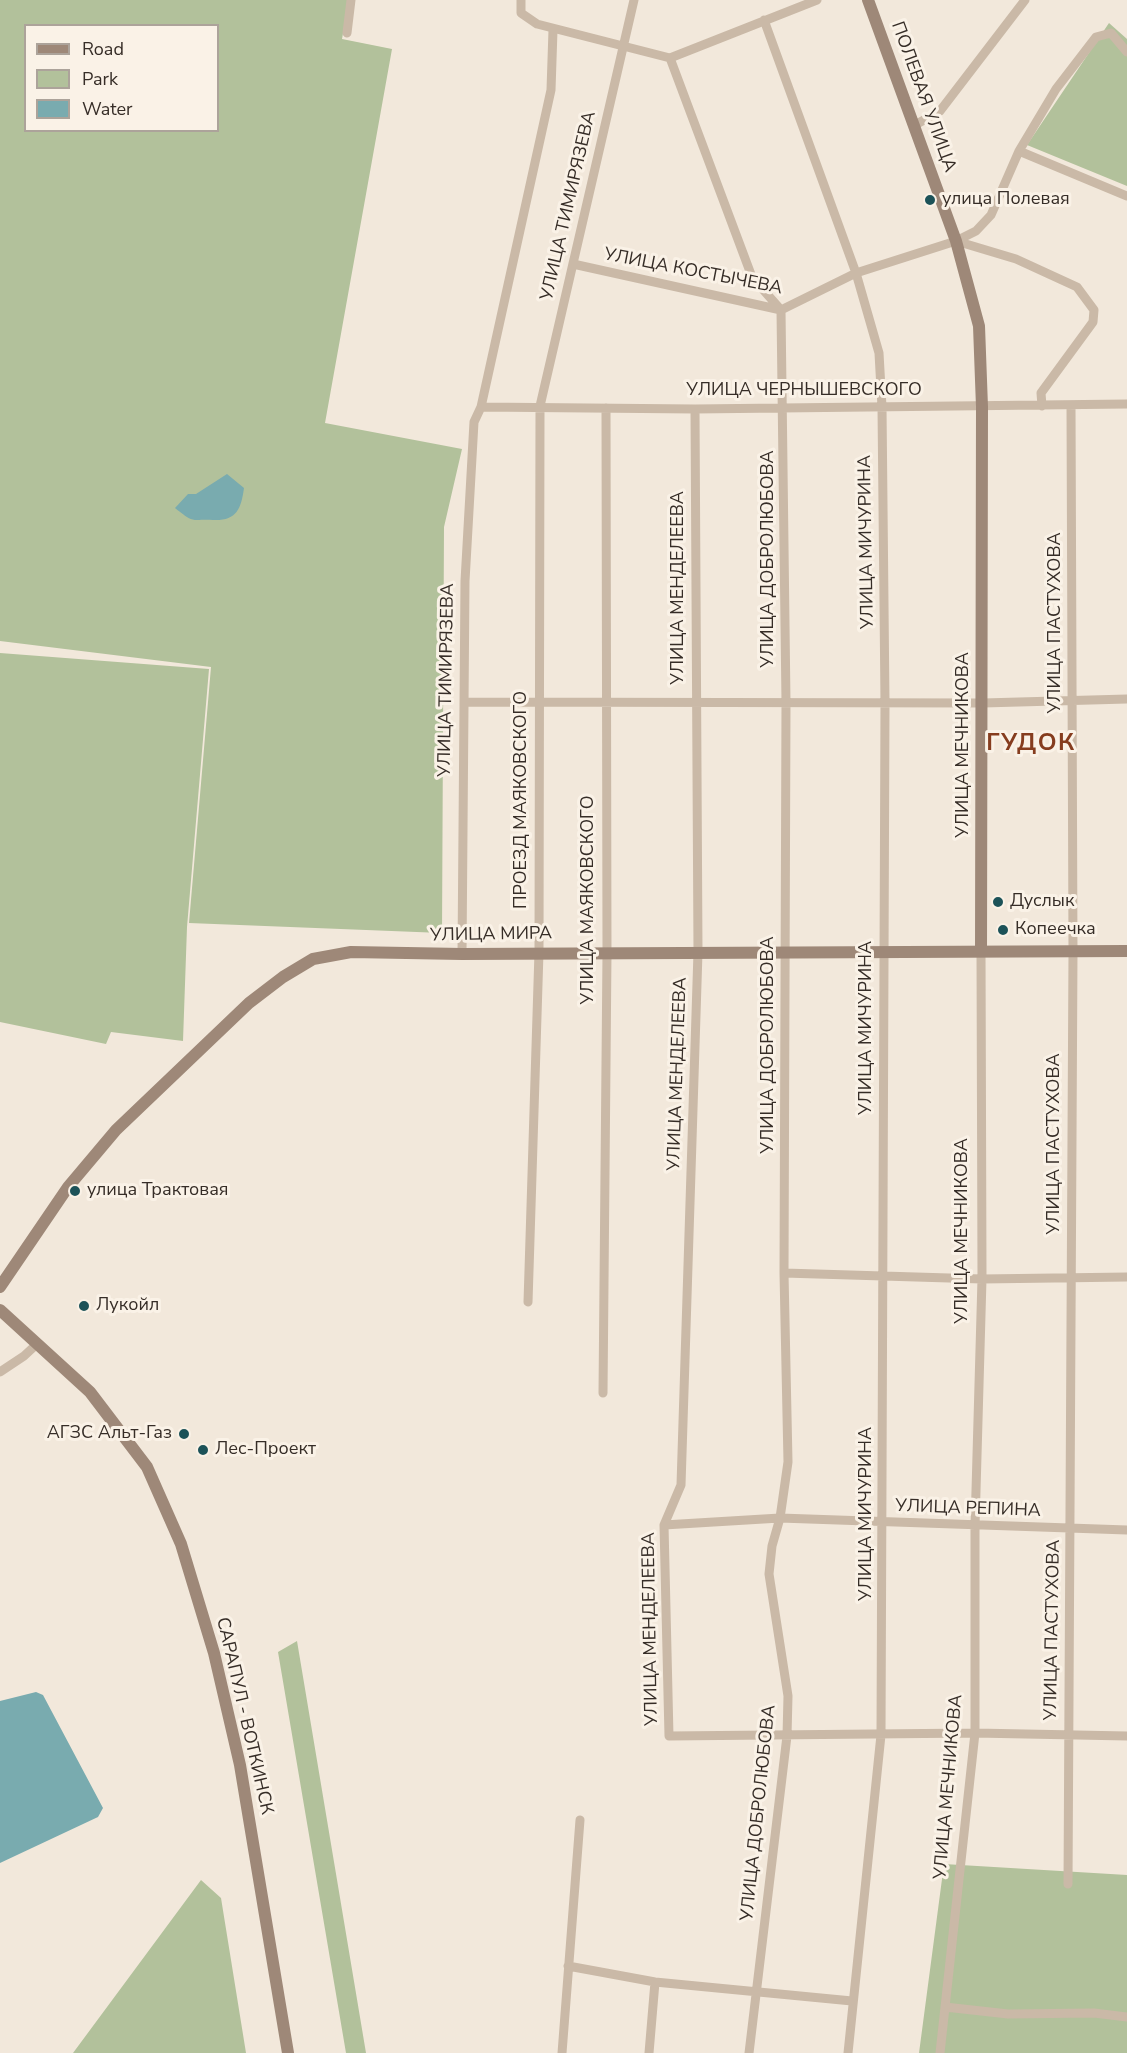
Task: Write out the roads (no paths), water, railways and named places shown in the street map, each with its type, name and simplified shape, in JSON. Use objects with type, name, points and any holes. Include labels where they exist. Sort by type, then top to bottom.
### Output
[{"type":"main road","name":"ПОЛЕВАЯ УЛИЦА","points":[[868,0],[956,241],[979,326],[982,407]]},
{"type":"main road","name":"УЛИЦА МЕЧНИКОВА","points":[[981,950],[982,407]]},
{"type":"main road","name":"УЛИЦА МИРА","points":[[0,1287],[68,1186],[116,1130],[249,1003],[283,977],[313,959],[351,952],[462,954],[1127,951]]},
{"type":"main road","name":"САРАПУЛ - ВОТКИНСК","points":[[0,1310],[90,1392],[147,1467],[181,1544],[214,1653],[240,1764],[288,2053]]},
{"type":"street","points":[[347,33],[351,0]]},
{"type":"street","points":[[521,0],[521,13],[528,20],[553,30],[670,58],[817,0]]},
{"type":"street","name":"УЛИЦА ТИМИРЯЗЕВА","points":[[540,406],[634,0]]},
{"type":"street","points":[[915,125],[940,111],[1025,0]]},
{"type":"street","name":"УЛИЦА МИЧУРИНА","points":[[764,20],[856,273],[879,353],[882,407],[885,703],[884,1523],[881,1735],[848,2053]]},
{"type":"street","name":"УЛИЦА ТИМИРЯЗЕВА","points":[[462,954],[462,803],[466,702],[465,581],[467,503],[474,422],[481,407],[551,90],[553,30]]},
{"type":"street","points":[[956,241],[975,231],[991,215],[1019,152],[1056,89],[1096,37],[1111,33],[1127,52]]},
{"type":"street","points":[[670,58],[752,277],[782,310]]},
{"type":"street","points":[[1019,152],[1127,196]]},
{"type":"street","points":[[956,241],[1016,259],[1077,287],[1094,310],[1093,322],[1041,393],[1042,405]]},
{"type":"street","name":"УЛИЦА КОСТЫЧЕВА","points":[[573,264],[782,310],[856,273],[956,241]]},
{"type":"street","name":"УЛИЦА ДОБРОЛЮБОВА","points":[[749,2053],[787,1736],[788,1696],[769,1574],[788,1462],[784,1273],[786,702],[782,310]]},
{"type":"street","name":"УЛИЦА ЧЕРНЫШЕВСКОГО","points":[[481,407],[695,409],[1127,404]]},
{"type":"street","name":"УЛИЦА ПАСТУХОВА","points":[[1068,1884],[1073,951],[1071,405]]},
{"type":"street","name":"ПРОЕЗД МАЯКОВСКОГО","points":[[528,1302],[539,952],[537,702],[540,406]]},
{"type":"street","name":"УЛИЦА МАЯКОВСКОГО","points":[[603,1393],[607,953],[604,704],[606,408]]},
{"type":"street","name":"УЛИЦА МЕНДЕЛЕЕВА","points":[[695,409],[698,952],[681,1485],[663,1525],[669,1736],[787,1736]]},
{"type":"street","points":[[466,702],[983,703],[1127,699]]},
{"type":"street","name":"УЛИЦА МЕЧНИКОВА","points":[[940,2053],[975,1733],[975,1526],[982,1279],[981,950]]},
{"type":"street","points":[[784,1273],[982,1279],[1127,1277]]},
{"type":"street","points":[[0,1372],[24,1356],[38,1343]]},
{"type":"street","name":"УЛИЦА РЕПИНА","points":[[663,1525],[780,1518],[1127,1530]]},
{"type":"street","points":[[787,1736],[975,1733],[1127,1736]]},
{"type":"street","points":[[562,2053],[580,1820]]},
{"type":"street","points":[[568,1966],[655,1983],[852,2001]]},
{"type":"street","points":[[649,2053],[655,1983]]},
{"type":"street","points":[[945,2007],[1008,2014],[1094,2013],[1127,2017]]},
{"type":"water","points":[[227,474],[244,488],[239,508],[232,516],[221,520],[193,520],[175,508],[188,494],[196,494]]},
{"type":"water","points":[[36,1692],[43,1695],[103,1808],[98,1817],[0,1863],[0,1701]]},
{"type":"place","name":"улица Полевая","points":[[930,200]]},
{"type":"place","name":"Дуслык","points":[[998,902]]},
{"type":"place","name":"Копеечка","points":[[1003,930]]},
{"type":"place","name":"улица Трактовая","points":[[75,1191]]},
{"type":"place","name":"Лукойл","points":[[84,1306]]},
{"type":"place","name":"АГЗС Альт-Газ","points":[[184,1434]]},
{"type":"place","name":"Лес-Проект","points":[[203,1450]]},
{"type":"district","name":"ГУДОК","points":[[1031,744]]}]
